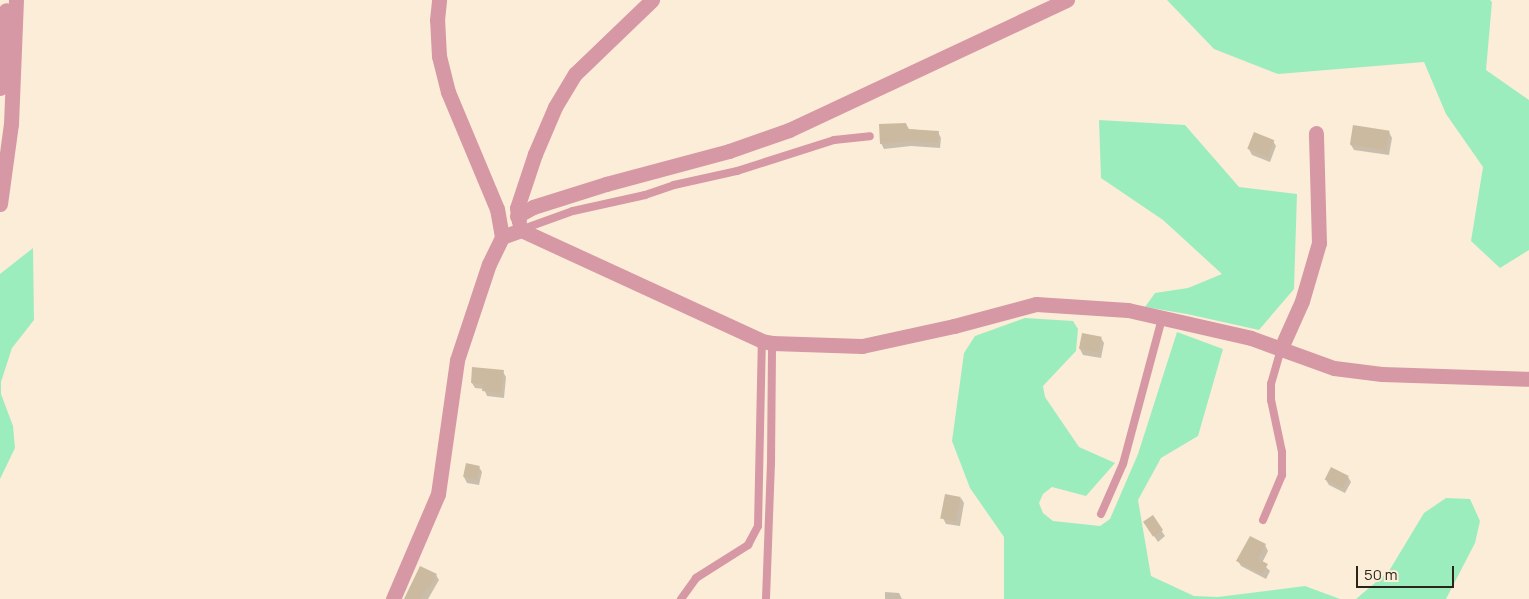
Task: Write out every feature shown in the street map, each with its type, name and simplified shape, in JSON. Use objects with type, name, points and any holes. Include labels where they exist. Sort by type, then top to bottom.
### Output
[{"type":"street","points":[[439,0],[437,20],[439,56],[448,92],[497,209],[502,238]]},
{"type":"street","points":[[519,223],[517,208],[535,154],[555,107],[575,74],[652,0]]},
{"type":"street","points":[[393,599],[438,494],[458,360],[489,264],[502,238],[542,204],[606,184],[729,151],[788,130],[1068,0]]},
{"type":"street","points":[[0,88],[11,5]]},
{"type":"street","points":[[0,204],[11,124],[11,5]]},
{"type":"street","points":[[1281,348],[1302,301],[1319,243],[1316,133]]},
{"type":"street","points":[[519,223],[767,342],[862,346],[954,326],[1036,304],[1128,310],[1251,338],[1334,368],[1382,374],[1529,379]]},
{"type":"lane","points":[[519,223],[645,195],[674,185],[737,170],[834,140],[870,136]]},
{"type":"lane","points":[[1101,514],[1123,464],[1162,318]]},
{"type":"lane","points":[[681,599],[696,578],[748,546],[758,526],[767,342]]},
{"type":"lane","points":[[766,599],[771,464],[767,342]]},
{"type":"lane","points":[[1263,520],[1282,475],[1282,452],[1271,400],[1271,384],[1281,348]]},
{"type":"green space","points":[[1167,0],[1490,0],[1492,2],[1486,70],[1529,100],[1529,250],[1500,268],[1471,241],[1483,167],[1446,114],[1424,62],[1278,74],[1214,49]]},
{"type":"green space","points":[[1099,120],[1185,125],[1239,187],[1297,194],[1294,289],[1259,330],[1145,307],[1155,293],[1188,288],[1222,274],[1163,220],[1101,178]]},
{"type":"green space","points":[[33,248],[34,320],[12,348],[1,382],[1,394],[13,426],[15,448],[0,479],[0,274]]},
{"type":"green space","points":[[1025,318],[1073,321],[1078,329],[1076,351],[1043,386],[1045,397],[1079,447],[1115,463],[1086,496],[1052,487],[1043,494],[1039,503],[1043,513],[1053,521],[1100,526],[1110,519],[1138,454],[1177,332],[1223,349],[1198,436],[1161,458],[1138,500],[1151,576],[1194,596],[1218,597],[1305,586],[1340,599],[1004,599],[1004,537],[970,488],[952,441],[964,353],[975,336]]},
{"type":"green space","points":[[1446,498],[1470,499],[1480,521],[1475,543],[1446,599],[1356,599],[1389,571],[1424,513]]},
{"type":"building","points":[[906,123],[907,129],[939,131],[938,143],[907,141],[880,144],[879,124]]},
{"type":"building","points":[[1353,125],[1390,131],[1386,151],[1350,145]]},
{"type":"building","points":[[1254,132],[1274,140],[1268,157],[1247,149]]},
{"type":"building","points":[[1082,333],[1102,337],[1099,353],[1079,349]]},
{"type":"building","points":[[472,367],[504,370],[501,393],[482,391],[483,384],[471,383]]},
{"type":"building","points":[[466,463],[480,466],[477,480],[463,477]]},
{"type":"building","points":[[1331,467],[1349,476],[1342,489],[1325,479]]},
{"type":"building","points":[[945,494],[961,497],[956,522],[940,519]]},
{"type":"building","points":[[1153,515],[1163,530],[1153,537],[1143,522]]},
{"type":"building","points":[[1250,536],[1266,544],[1258,559],[1268,564],[1262,574],[1236,561]]},
{"type":"building","points":[[420,566],[437,574],[421,599],[404,599]]}]
